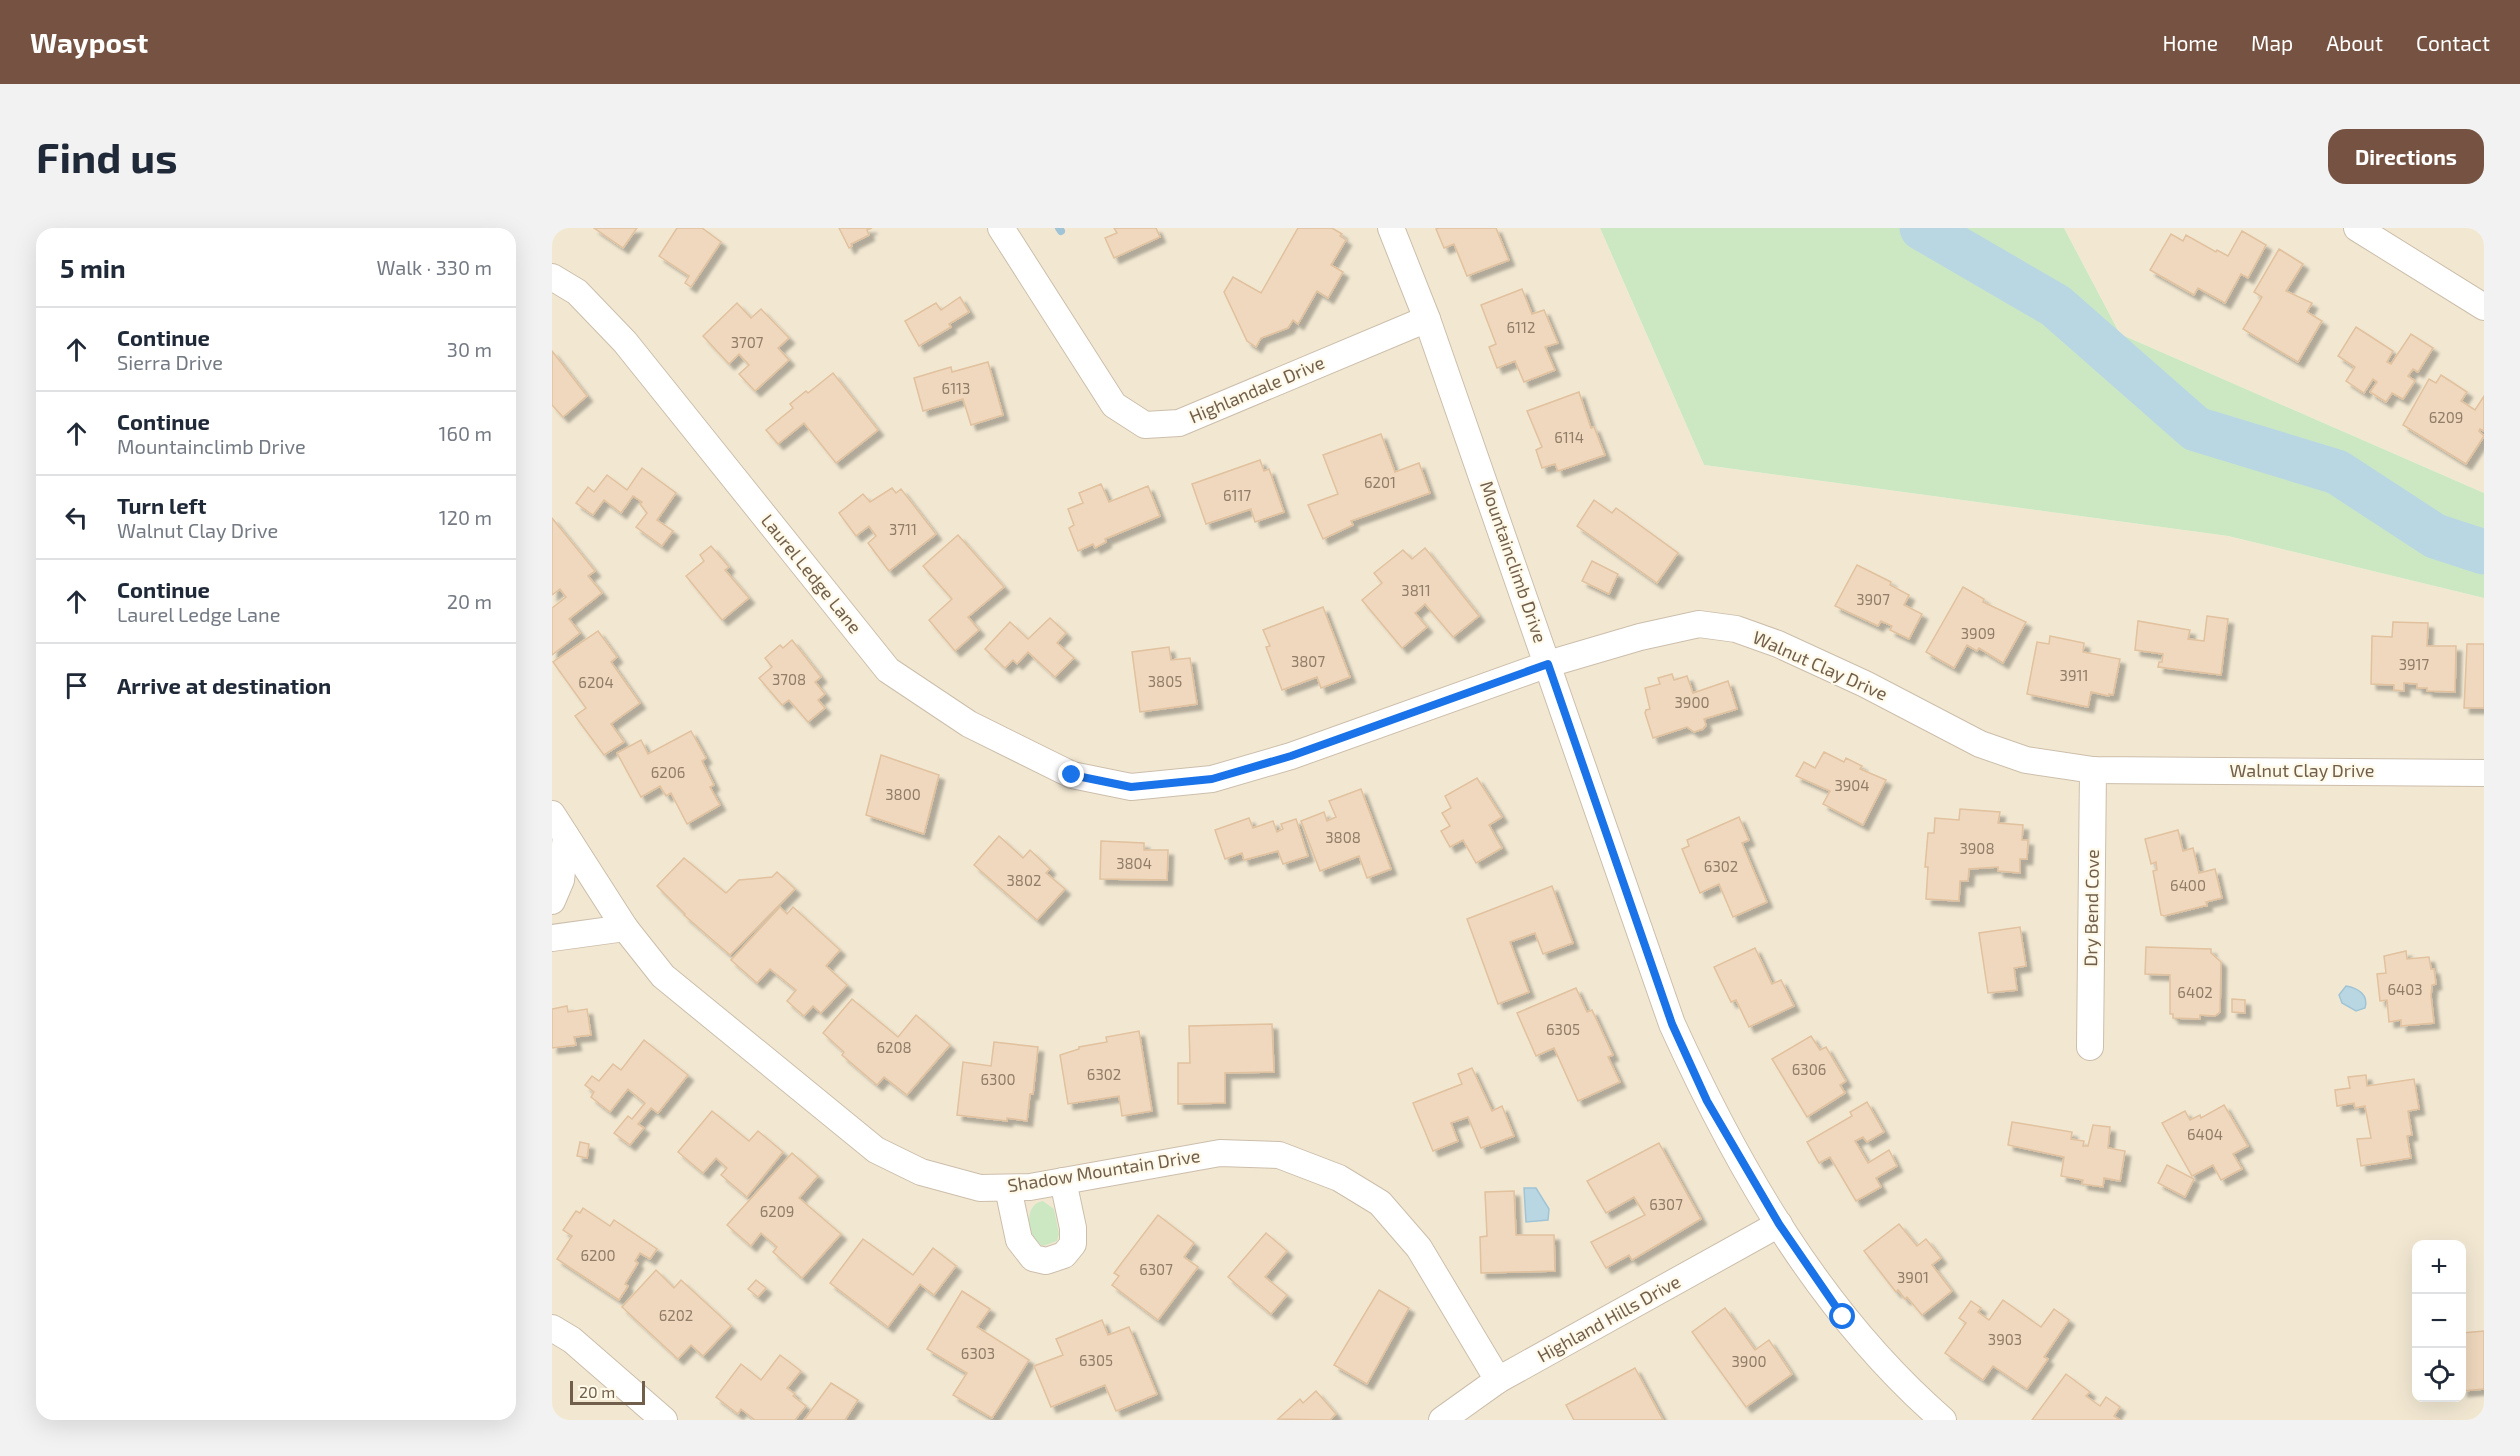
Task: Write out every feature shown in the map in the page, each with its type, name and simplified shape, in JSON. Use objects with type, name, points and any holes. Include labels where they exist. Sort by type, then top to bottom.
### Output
[{"type":"street","name":"Highlandale Drive","points":[[1001,228],[1114,405],[1145,425],[1179,423],[1427,319]]},
{"type":"street","name":"Mountainclimb Drive","points":[[1391,228],[1427,319],[1672,1024],[1707,1101],[1779,1224],[1843,1317],[1904,1386],[1943,1420]]},
{"type":"street","points":[[2357,228],[2484,308]]},
{"type":"street","name":"Laurel Ledge Lane","points":[[552,277],[577,292],[625,342],[888,670],[969,724],[1072,775],[1131,787]]},
{"type":"street","name":"Walnut Clay Drive","points":[[1131,787],[1212,779],[1291,756],[1548,664],[1640,637],[1699,624],[1736,629],[1778,644],[1865,684],[1980,744],[2026,760],[2093,770],[2484,773]]},
{"type":"street","name":"Dry Bend Cove","points":[[2090,1047],[2093,770]]},
{"type":"street","name":"Shadow Mountain Drive","points":[[552,814],[625,928],[663,976],[876,1150],[921,1172],[980,1188],[1030,1187],[1220,1153],[1279,1155],[1339,1178],[1380,1203],[1419,1248],[1498,1380]]},
{"type":"street","points":[[552,902],[561,880],[566,836]]},
{"type":"street","points":[[552,938],[625,928]]},
{"type":"street","points":[[1008,1188],[1019,1240],[1033,1257],[1046,1261],[1064,1255],[1073,1244],[1074,1228],[1063,1181]]},
{"type":"street","name":"Highland Hills Drive","points":[[1442,1420],[1498,1380],[1779,1224]]},
{"type":"street","points":[[552,1328],[572,1340],[664,1420]]},
{"type":"shaded area","points":[[552,228],[1600,228],[1704,465],[2228,536],[2484,598],[2484,1420],[552,1420]]},
{"type":"shaded area","points":[[2064,228],[2484,228],[2484,493],[2120,334]]},
{"type":"green space","points":[[1600,228],[2064,228],[2120,334],[2484,493],[2484,598],[2228,536],[1704,465]]},
{"type":"green space","points":[[1043,1201],[1054,1209],[1059,1234],[1057,1241],[1043,1246],[1033,1236],[1029,1222],[1032,1208]]},
{"type":"water","points":[[2346,986],[2362,993],[2366,1003],[2365,1008],[2356,1011],[2342,1003],[2339,995]]},
{"type":"water","points":[[1524,1188],[1536,1188],[1549,1209],[1548,1220],[1526,1222]]},
{"type":"building","points":[[594,228],[637,228],[623,248]]},
{"type":"building","points":[[677,228],[702,228],[721,242],[691,287],[685,283],[689,276],[659,256]]},
{"type":"building","points":[[839,228],[872,228],[867,230],[869,235],[851,244],[849,248]]},
{"type":"building","points":[[1114,228],[1156,228],[1160,237],[1114,258],[1105,238],[1117,233]]},
{"type":"building","points":[[1298,228],[1332,228],[1342,234],[1340,236],[1346,240],[1331,265],[1343,272],[1328,298],[1317,291],[1298,324],[1293,320],[1288,328],[1261,338],[1256,347],[1247,341],[1224,292],[1233,277],[1261,293]]},
{"type":"building","points":[[1496,228],[1509,260],[1467,276],[1454,244],[1444,248],[1436,229]]},
{"type":"building","points":[[2242,231],[2266,245],[2248,278],[2241,274],[2225,303],[2198,288],[2194,295],[2150,270],[2171,234],[2183,241],[2186,235],[2228,256]]},
{"type":"building","points":[[2279,249],[2303,264],[2286,291],[2312,303],[2307,312],[2322,321],[2298,362],[2243,329],[2262,297],[2254,292]]},
{"type":"building","points":[[1522,289],[1532,314],[1544,310],[1558,343],[1545,347],[1555,370],[1524,382],[1515,361],[1497,368],[1489,347],[1496,344],[1481,305]]},
{"type":"building","points":[[960,297],[969,312],[949,324],[951,327],[919,346],[905,321],[936,303],[941,310]]},
{"type":"building","points":[[737,303],[751,318],[761,309],[789,338],[778,348],[789,360],[755,391],[739,374],[749,365],[739,354],[729,364],[703,336]]},
{"type":"building","points":[[2356,327],[2393,351],[2387,362],[2391,364],[2411,334],[2433,348],[2418,372],[2413,369],[2408,376],[2415,381],[2403,399],[2392,393],[2386,402],[2370,392],[2377,382],[2373,379],[2364,393],[2346,381],[2355,367],[2338,356]]},
{"type":"building","points":[[552,351],[587,396],[563,417],[552,405]]},
{"type":"building","points":[[988,362],[1003,415],[971,425],[963,399],[923,411],[914,378],[951,367],[952,372]]},
{"type":"building","points":[[833,373],[878,430],[836,463],[804,423],[778,444],[766,430],[793,408],[790,404]]},
{"type":"building","points":[[2441,375],[2467,392],[2461,401],[2475,410],[2484,396],[2484,431],[2480,429],[2479,431],[2484,436],[2466,464],[2403,425],[2429,379],[2436,383]]},
{"type":"building","points":[[1579,392],[1591,428],[1594,427],[1605,455],[1558,471],[1555,464],[1542,468],[1536,450],[1542,447],[1527,411]]},
{"type":"building","points":[[1381,434],[1395,472],[1419,463],[1430,493],[1351,521],[1353,525],[1323,539],[1308,505],[1338,494],[1323,455]]},
{"type":"building","points":[[1260,460],[1264,471],[1269,469],[1284,512],[1255,522],[1251,509],[1206,524],[1192,484]]},
{"type":"building","points":[[642,468],[676,493],[657,520],[673,531],[662,546],[636,527],[647,513],[640,504],[642,502],[633,496],[621,513],[604,500],[593,515],[576,503],[588,487],[594,492],[607,475],[627,490]]},
{"type":"building","points":[[1101,484],[1109,502],[1148,486],[1160,516],[1105,539],[1106,542],[1095,548],[1093,544],[1078,551],[1069,528],[1074,525],[1068,509],[1083,503],[1079,493]]},
{"type":"building","points":[[892,488],[896,493],[901,489],[936,534],[889,571],[868,543],[876,536],[869,526],[856,536],[839,513],[863,494],[870,502]]},
{"type":"building","points":[[1594,500],[1612,513],[1616,508],[1678,553],[1657,583],[1577,526]]},
{"type":"building","points":[[552,518],[595,571],[588,576],[602,593],[569,619],[580,633],[552,655],[552,608],[566,597],[560,589],[552,595]]},
{"type":"building","points":[[958,535],[1004,587],[968,617],[979,630],[955,651],[929,620],[952,599],[923,566]]},
{"type":"building","points":[[711,546],[729,567],[725,570],[749,598],[722,620],[686,576],[704,561],[700,555]]},
{"type":"building","points":[[1425,548],[1479,616],[1453,637],[1425,604],[1415,613],[1427,627],[1402,648],[1362,600],[1382,583],[1374,573],[1403,550],[1412,559]]},
{"type":"building","points":[[1592,561],[1618,574],[1609,594],[1582,581]]},
{"type":"building","points":[[1857,565],[1891,582],[1890,585],[1909,595],[1904,605],[1922,614],[1909,639],[1890,630],[1892,626],[1881,621],[1878,626],[1835,606]]},
{"type":"building","points":[[1963,587],[1984,599],[1983,602],[2026,622],[2003,663],[1979,648],[1977,651],[1967,645],[1954,668],[1926,652]]},
{"type":"building","points":[[1323,607],[1350,677],[1321,688],[1317,677],[1282,690],[1266,647],[1270,646],[1263,630]]},
{"type":"building","points":[[2207,616],[2228,619],[2221,675],[2158,667],[2159,662],[2162,662],[2163,654],[2135,650],[2138,621],[2190,630],[2188,639],[2204,641]]},
{"type":"building","points":[[1050,618],[1066,633],[1057,643],[1074,658],[1055,677],[1028,652],[1017,664],[1013,660],[1005,668],[985,649],[1010,622],[1028,639]]},
{"type":"building","points":[[2393,622],[2428,623],[2427,646],[2456,646],[2455,692],[2427,691],[2427,688],[2417,688],[2417,684],[2404,683],[2404,691],[2394,690],[2394,685],[2371,684],[2372,636],[2392,637]]},
{"type":"building","points":[[598,631],[617,657],[611,662],[640,703],[611,724],[624,742],[604,755],[575,716],[586,708],[553,662]]},
{"type":"building","points":[[2050,636],[2084,643],[2083,652],[2120,659],[2113,695],[2091,692],[2088,707],[2027,694],[2037,642],[2049,644]]},
{"type":"building","points":[[792,640],[821,677],[815,682],[825,694],[818,700],[825,708],[808,722],[789,700],[782,705],[759,678],[772,667],[765,658],[780,645],[783,648]]},
{"type":"building","points":[[2467,644],[2484,644],[2484,708],[2464,708]]},
{"type":"building","points":[[1169,647],[1171,660],[1190,658],[1197,704],[1140,712],[1132,652]]},
{"type":"building","points":[[1672,674],[1674,680],[1687,676],[1693,693],[1728,681],[1737,709],[1704,719],[1706,725],[1703,729],[1694,732],[1687,727],[1653,738],[1645,713],[1650,709],[1645,688],[1660,684],[1658,678]]},
{"type":"building","points":[[691,731],[706,758],[702,761],[714,785],[710,787],[720,805],[687,824],[671,793],[666,796],[660,786],[641,797],[617,753],[641,740],[648,754]]},
{"type":"building","points":[[1824,752],[1844,762],[1846,758],[1862,766],[1860,769],[1886,780],[1863,825],[1823,804],[1830,791],[1796,776],[1804,762],[1815,768]]},
{"type":"building","points":[[881,755],[939,775],[924,834],[866,815]]},
{"type":"building","points":[[1477,778],[1502,817],[1489,825],[1502,848],[1476,863],[1463,840],[1450,847],[1441,831],[1450,826],[1442,813],[1451,808],[1445,796]]},
{"type":"building","points":[[1361,789],[1391,869],[1367,878],[1359,856],[1320,871],[1301,821],[1324,812],[1327,821],[1336,817],[1329,801]]},
{"type":"building","points":[[1960,809],[2000,812],[1998,823],[2023,825],[2022,840],[2028,840],[2027,859],[2020,859],[2020,873],[1998,871],[1998,867],[1969,869],[1968,881],[1960,881],[1959,901],[1926,899],[1928,867],[1925,867],[1928,833],[1934,833],[1935,818],[1959,820]]},
{"type":"building","points":[[1739,817],[1749,840],[1742,843],[1767,902],[1733,917],[1719,884],[1700,893],[1682,849],[1689,846],[1687,840]]},
{"type":"building","points":[[1249,818],[1253,828],[1273,821],[1277,832],[1283,829],[1281,824],[1296,819],[1308,856],[1283,864],[1278,851],[1244,860],[1242,853],[1225,859],[1215,830]]},
{"type":"building","points":[[2178,830],[2183,851],[2193,848],[2199,873],[2215,869],[2222,898],[2206,902],[2207,906],[2164,916],[2161,915],[2153,871],[2157,870],[2156,862],[2151,864],[2145,839]]},
{"type":"building","points":[[999,836],[1023,858],[1030,850],[1050,869],[1046,873],[1065,889],[1037,920],[974,865]]},
{"type":"building","points":[[1101,841],[1144,843],[1144,850],[1168,850],[1167,880],[1100,879]]},
{"type":"building","points":[[684,858],[726,893],[739,880],[772,877],[777,872],[795,889],[730,955],[684,915],[657,886]]},
{"type":"building","points":[[1552,886],[1573,943],[1543,954],[1535,933],[1510,942],[1529,992],[1498,1004],[1467,919]]},
{"type":"building","points":[[780,907],[787,914],[793,907],[840,950],[826,966],[847,985],[821,1013],[813,1006],[804,1016],[787,1001],[796,990],[770,969],[757,983],[731,960]]},
{"type":"building","points":[[2020,927],[2026,966],[2014,968],[2017,990],[1988,993],[1979,933]]},
{"type":"building","points":[[2146,947],[2211,949],[2211,953],[2221,962],[2220,1012],[2215,1016],[2200,1015],[2200,1019],[2173,1018],[2173,1014],[2170,1014],[2170,975],[2145,974]]},
{"type":"building","points":[[1755,948],[1772,984],[1781,980],[1794,1006],[1749,1027],[1736,1000],[1731,1002],[1714,967]]},
{"type":"building","points":[[2406,951],[2407,959],[2429,957],[2431,969],[2434,969],[2436,984],[2432,985],[2431,996],[2434,1023],[2401,1026],[2401,1020],[2389,1022],[2387,1000],[2380,1001],[2377,974],[2386,973],[2384,956]]},
{"type":"building","points":[[1576,988],[1587,1012],[1592,1010],[1613,1055],[1608,1057],[1620,1082],[1578,1101],[1554,1048],[1536,1056],[1517,1013]]},
{"type":"building","points":[[852,999],[898,1037],[916,1015],[950,1045],[907,1095],[884,1077],[877,1085],[842,1055],[844,1052],[823,1033]]},
{"type":"building","points":[[2232,999],[2245,1000],[2245,1013],[2232,1012]]},
{"type":"building","points":[[567,1006],[568,1012],[587,1009],[591,1035],[574,1037],[576,1045],[552,1048],[552,1009]]},
{"type":"building","points":[[1272,1024],[1274,1072],[1225,1073],[1225,1103],[1178,1104],[1178,1063],[1190,1063],[1189,1026]]},
{"type":"building","points":[[1139,1031],[1152,1111],[1122,1116],[1119,1096],[1068,1104],[1060,1055],[1079,1049],[1079,1047],[1107,1042],[1106,1037]]},
{"type":"building","points":[[1811,1036],[1820,1050],[1826,1047],[1846,1081],[1840,1085],[1845,1093],[1807,1117],[1772,1059]]},
{"type":"building","points":[[644,1040],[688,1075],[658,1113],[651,1108],[638,1124],[644,1128],[630,1145],[614,1133],[628,1116],[632,1119],[645,1103],[628,1089],[610,1112],[591,1097],[594,1092],[585,1085],[592,1076],[599,1081],[613,1064],[621,1070]]},
{"type":"building","points":[[994,1042],[1038,1047],[1033,1094],[1030,1094],[1027,1121],[957,1115],[963,1062],[991,1066]]},
{"type":"building","points":[[1472,1068],[1492,1111],[1502,1106],[1514,1136],[1481,1148],[1468,1117],[1451,1123],[1458,1141],[1433,1151],[1413,1103],[1462,1084],[1458,1074]]},
{"type":"building","points":[[2366,1075],[2367,1086],[2414,1079],[2419,1109],[2408,1111],[2412,1135],[2407,1136],[2411,1158],[2361,1166],[2357,1139],[2371,1138],[2365,1106],[2355,1108],[2354,1103],[2337,1106],[2335,1090],[2350,1088],[2348,1077]]},
{"type":"building","points":[[1867,1102],[1884,1132],[1867,1142],[1863,1137],[1855,1141],[1868,1163],[1889,1150],[1897,1166],[1876,1178],[1881,1187],[1856,1201],[1830,1157],[1819,1163],[1807,1142],[1852,1116],[1850,1112]]},
{"type":"building","points":[[2224,1105],[2248,1146],[2233,1154],[2242,1169],[2221,1180],[2213,1165],[2192,1176],[2162,1123],[2185,1111],[2190,1120],[2200,1115],[2201,1118]]},
{"type":"building","points":[[712,1111],[749,1141],[758,1131],[783,1152],[747,1197],[721,1175],[727,1168],[716,1158],[703,1173],[678,1152]]},
{"type":"building","points":[[2012,1122],[2072,1132],[2071,1139],[2084,1141],[2083,1146],[2088,1146],[2093,1125],[2110,1127],[2108,1148],[2125,1151],[2120,1181],[2104,1178],[2103,1187],[2082,1184],[2083,1180],[2061,1176],[2064,1157],[2008,1145]]},
{"type":"building","points":[[580,1142],[589,1144],[587,1158],[577,1156]]},
{"type":"building","points":[[1659,1143],[1701,1219],[1632,1260],[1629,1255],[1606,1268],[1591,1242],[1645,1215],[1634,1197],[1606,1213],[1587,1181]]},
{"type":"building","points":[[792,1153],[818,1176],[799,1198],[841,1234],[802,1278],[773,1252],[777,1247],[761,1233],[751,1246],[727,1225]]},
{"type":"building","points":[[2167,1165],[2194,1179],[2185,1197],[2158,1183]]},
{"type":"building","points":[[1514,1191],[1516,1235],[1554,1235],[1555,1271],[1481,1273],[1480,1237],[1487,1236],[1485,1192]]},
{"type":"building","points":[[583,1208],[610,1226],[614,1220],[657,1249],[650,1259],[640,1253],[635,1261],[638,1263],[625,1284],[628,1286],[619,1300],[557,1259],[572,1236],[563,1230],[576,1211],[580,1213]]},
{"type":"building","points":[[1158,1215],[1194,1243],[1184,1257],[1198,1267],[1158,1320],[1112,1285],[1119,1276],[1114,1273]]},
{"type":"building","points":[[1899,1224],[1917,1246],[1926,1239],[1941,1258],[1932,1265],[1952,1291],[1922,1315],[1907,1297],[1905,1299],[1898,1290],[1896,1292],[1864,1251]]},
{"type":"building","points":[[1266,1233],[1287,1251],[1265,1277],[1287,1295],[1271,1314],[1228,1277]]},
{"type":"building","points":[[863,1239],[913,1275],[933,1248],[956,1266],[934,1295],[920,1284],[888,1327],[830,1283]]},
{"type":"building","points":[[656,1270],[674,1288],[681,1280],[731,1326],[703,1356],[691,1345],[678,1359],[622,1307]]},
{"type":"building","points":[[756,1280],[766,1288],[758,1297],[748,1289]]},
{"type":"building","points":[[1379,1290],[1409,1308],[1367,1384],[1334,1365]]},
{"type":"building","points":[[962,1291],[990,1309],[977,1327],[1029,1360],[992,1418],[953,1395],[967,1373],[927,1349]]},
{"type":"building","points":[[2003,1300],[2041,1327],[2054,1309],[2069,1320],[2044,1357],[2048,1359],[2027,1389],[1993,1366],[1983,1380],[1945,1353],[1966,1323],[1959,1318],[1971,1301],[1981,1308],[1978,1312],[1989,1320]]},
{"type":"building","points":[[1725,1308],[1755,1350],[1769,1340],[1792,1374],[1746,1407],[1692,1332]]},
{"type":"building","points":[[1102,1320],[1108,1335],[1129,1327],[1157,1394],[1116,1411],[1105,1385],[1051,1407],[1034,1366],[1063,1355],[1056,1339]]},
{"type":"building","points":[[2484,1331],[2484,1389],[2466,1391],[2466,1333]]},
{"type":"building","points":[[780,1355],[801,1371],[787,1388],[806,1406],[795,1420],[755,1420],[741,1409],[738,1414],[716,1397],[741,1364],[761,1380]]},
{"type":"building","points":[[1635,1368],[1663,1420],[1574,1420],[1566,1405]]},
{"type":"building","points":[[2066,1374],[2090,1392],[2086,1396],[2100,1406],[2106,1397],[2120,1407],[2114,1416],[2120,1420],[2032,1420]]},
{"type":"building","points":[[831,1383],[858,1400],[845,1420],[804,1420]]},
{"type":"building","points":[[1316,1391],[1336,1414],[1330,1420],[1278,1419],[1300,1399],[1303,1403]]},
{"type":"waterway","points":[[1922,228],[2056,306],[2196,429],[2337,472],[2435,536],[2484,552]]},
{"type":"route","points":[[1072,775],[1131,787],[1212,779],[1291,756],[1548,664],[1672,1024],[1707,1101],[1779,1224],[1843,1317]]}]
